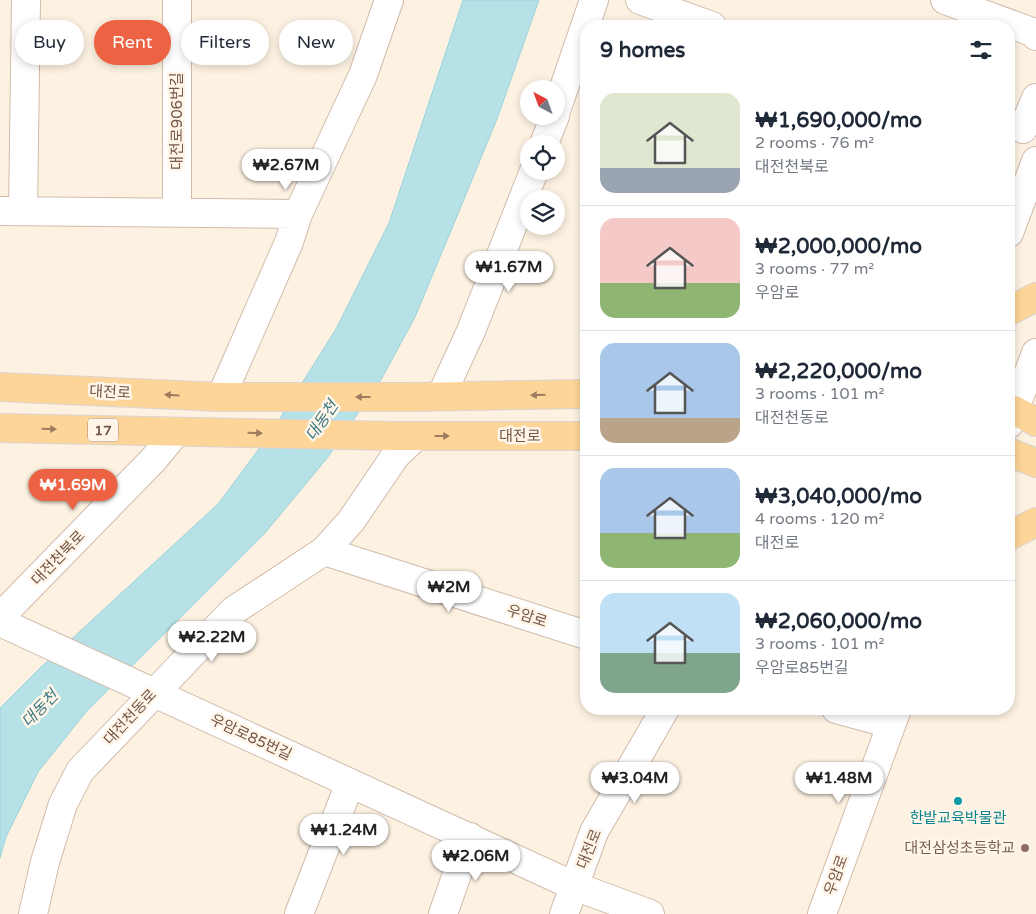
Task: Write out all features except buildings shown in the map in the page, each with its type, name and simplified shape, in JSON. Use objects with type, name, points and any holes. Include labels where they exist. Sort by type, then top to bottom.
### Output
[{"type":"main road","points":[[1015,307],[1036,297]]},
{"type":"main road","name":"대전로","points":[[0,386],[221,397],[412,398],[441,396]]},
{"type":"main road","points":[[441,396],[580,394]]},
{"type":"main road","name":"17","points":[[0,428],[405,436]]},
{"type":"main road","name":"대전로","points":[[405,436],[580,436]]},
{"type":"main road","points":[[1015,454],[1036,463]]},
{"type":"main road","points":[[1015,533],[1036,522]]},
{"type":"street","points":[[26,0],[11,211],[298,214]]},
{"type":"street","name":"대전로906번길","points":[[177,0],[177,212]]},
{"type":"street","points":[[221,397],[289,242],[298,214],[363,75],[389,0]]},
{"type":"street","points":[[587,20],[594,0]]},
{"type":"street","points":[[640,0],[695,20]]},
{"type":"street","points":[[945,0],[999,20]]},
{"type":"street","points":[[1015,26],[1032,32],[1036,36]]},
{"type":"street","points":[[565,85],[580,41]]},
{"type":"street","points":[[1023,129],[1036,98]]},
{"type":"street","points":[[1015,217],[1036,161]]},
{"type":"street","points":[[441,396],[472,331],[531,180]]},
{"type":"street","points":[[1017,416],[1036,353]]},
{"type":"street","name":"대전천북로","points":[[0,617],[154,459],[176,432]]},
{"type":"street","name":"대전천동로","points":[[33,914],[45,862],[63,804],[80,771],[153,691],[233,611],[324,551],[351,521],[396,455],[405,436]]},
{"type":"street","name":"우암로","points":[[324,551],[580,633]]},
{"type":"street","name":"우암로85번길","points":[[0,622],[574,886],[650,914]]},
{"type":"street","name":"대전로","points":[[574,886],[594,832],[662,715]]},
{"type":"street","name":"우암로","points":[[822,914],[894,716]]},
{"type":"street","points":[[299,914],[350,783]]},
{"type":"street","points":[[442,914],[470,837]]},
{"type":"street","points":[[564,914],[574,886]]},
{"type":"water","name":"대동천","points":[[463,0],[539,0],[497,119],[415,317],[382,378],[328,457],[265,533],[86,712],[38,772],[6,837],[0,858],[0,708],[39,669],[219,503],[272,431],[336,329],[389,223]]},
{"type":"place","name":"한밭교육박물관","points":[[958,801]]},
{"type":"place","name":"대전삼성초등학교","points":[[1025,848]]}]
